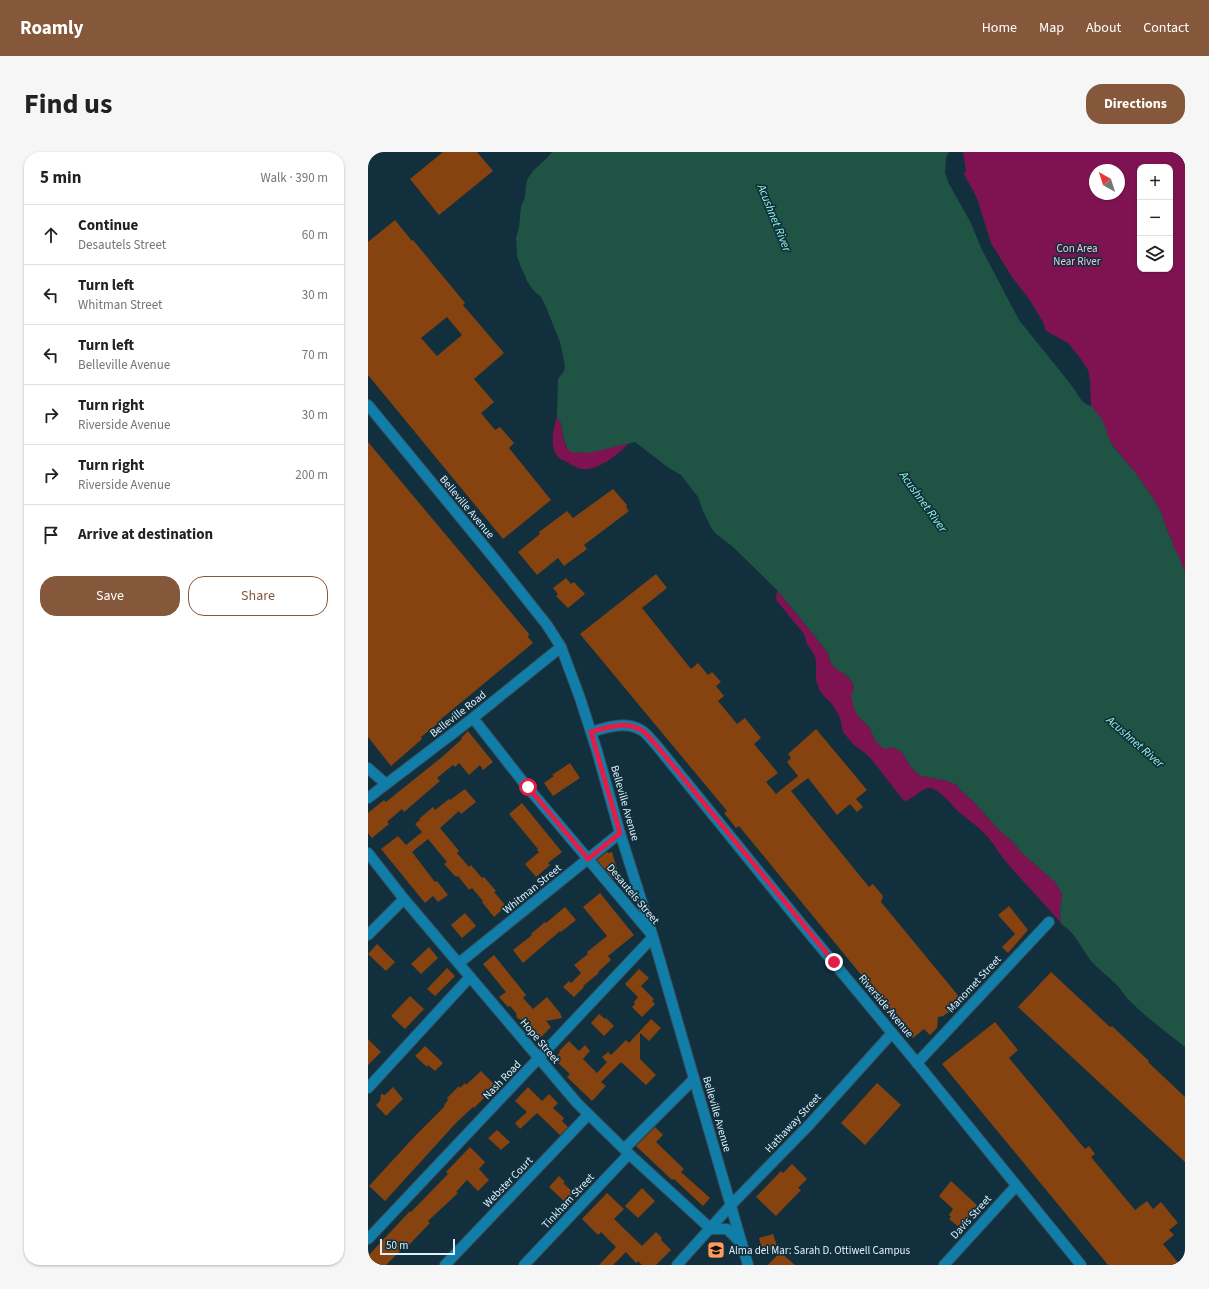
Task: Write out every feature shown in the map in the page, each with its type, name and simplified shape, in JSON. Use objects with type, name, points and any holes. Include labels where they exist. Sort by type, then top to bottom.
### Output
[{"type":"street","name":"Belleville Avenue","points":[[368,405],[498,562],[547,625],[561,647],[591,732],[620,833],[653,937],[748,1265]]},
{"type":"street","name":"Belleville Road","points":[[368,798],[561,647]]},
{"type":"street","name":"Desautels Street","points":[[472,718],[524,783],[653,937]]},
{"type":"street","name":"Riverside Avenue","points":[[591,732],[608,727],[628,725],[642,730],[657,746],[1081,1265]]},
{"type":"street","points":[[368,768],[386,784]]},
{"type":"street","name":"Whitman Street","points":[[458,963],[620,833]]},
{"type":"street","name":"Hope Street","points":[[368,853],[404,899],[577,1103],[627,1152],[711,1229]]},
{"type":"street","points":[[368,935],[404,899]]},
{"type":"street","name":"Manomet Street","points":[[917,1063],[1049,922]]},
{"type":"street","name":"Nash Road","points":[[368,1239],[653,937]]},
{"type":"street","points":[[368,1088],[470,977]]},
{"type":"street","name":"Hathaway Street","points":[[677,1265],[731,1205],[809,1125],[892,1033]]},
{"type":"street","name":"Tinkham Street","points":[[524,1265],[694,1079]]},
{"type":"street","name":"Webster Court","points":[[445,1265],[588,1115]]},
{"type":"street","name":"Davis Street","points":[[944,1265],[1016,1186]]},
{"type":"street","points":[[711,1229],[727,1229],[742,1244]]},
{"type":"green space","name":"Con Area Near River","points":[[963,152],[1185,152],[1185,573],[1173,546],[1162,514],[1152,496],[1110,442],[1098,415],[1091,406],[1088,370],[1068,343],[1046,331],[1043,322],[1029,299],[1012,277],[991,243],[977,198],[964,174],[966,171]]},
{"type":"green space","points":[[557,417],[566,447],[629,443],[614,457],[601,465],[588,469],[577,468],[560,459],[554,449],[553,432]]},
{"type":"green space","points":[[777,590],[821,644],[829,655],[830,662],[836,669],[845,674],[853,683],[858,716],[870,728],[874,739],[885,749],[892,747],[899,750],[904,755],[910,766],[921,776],[947,781],[957,785],[960,790],[973,801],[1022,853],[1056,883],[1062,894],[1060,910],[1061,923],[1008,864],[986,835],[960,813],[942,795],[934,789],[927,788],[904,801],[872,760],[854,745],[843,732],[840,718],[832,704],[819,689],[816,680],[815,656],[807,644],[804,634],[776,600]]},
{"type":"water","name":"Acushnet River","points":[[552,152],[949,152],[946,158],[945,173],[949,184],[971,223],[981,248],[1019,320],[1072,386],[1082,401],[1091,406],[1102,419],[1113,446],[1134,471],[1152,496],[1162,514],[1173,546],[1178,554],[1185,573],[1185,1047],[1140,1011],[1126,997],[1117,985],[1091,961],[1072,933],[1061,924],[1060,910],[1062,894],[1056,883],[1022,853],[973,801],[960,790],[957,785],[947,781],[921,776],[910,766],[904,755],[899,750],[892,747],[885,749],[879,745],[874,739],[870,728],[858,716],[854,708],[851,695],[854,689],[853,683],[845,674],[836,669],[830,662],[829,655],[821,644],[777,590],[732,546],[716,534],[703,511],[698,497],[681,475],[669,468],[635,442],[589,453],[571,452],[567,448],[560,421],[557,417],[558,379],[564,371],[565,366],[560,342],[541,297],[533,290],[522,270],[517,256],[516,238],[528,178]]},
{"type":"building","points":[[443,152],[477,152],[493,171],[439,215],[410,179]]},
{"type":"building","points":[[395,220],[465,303],[463,305],[504,353],[474,379],[494,402],[481,413],[495,430],[500,427],[514,443],[509,448],[551,500],[503,539],[368,375],[368,242]],"holes":[[[447,317],[462,335],[437,356],[421,338]]]},
{"type":"building","points":[[368,442],[529,634],[528,637],[533,643],[441,719],[442,720],[421,737],[422,739],[391,766],[368,737]]},
{"type":"building","points":[[613,489],[627,505],[626,507],[629,511],[584,545],[587,549],[564,566],[558,558],[537,575],[518,552],[540,534],[539,532],[567,511],[573,518]]},
{"type":"building","points":[[656,574],[667,588],[642,608],[691,669],[698,663],[708,675],[712,672],[721,682],[716,686],[724,696],[718,701],[737,724],[745,718],[761,738],[754,744],[778,773],[766,782],[776,794],[798,776],[787,762],[791,758],[788,754],[816,729],[867,790],[856,799],[863,807],[857,812],[850,804],[837,815],[808,778],[791,791],[869,887],[873,884],[883,896],[881,902],[961,999],[949,1009],[949,1012],[938,1017],[937,1028],[930,1035],[924,1029],[913,1038],[739,826],[736,828],[724,813],[727,811],[580,634]]},
{"type":"building","points":[[566,578],[571,584],[574,582],[585,594],[568,608],[556,596],[558,594],[553,588]]},
{"type":"building","points":[[468,731],[493,762],[483,770],[480,765],[469,775],[459,763],[455,767],[453,765],[437,778],[440,781],[404,812],[402,809],[387,822],[389,824],[372,838],[368,833],[368,813],[384,800],[386,802],[442,757],[462,739],[461,738]]},
{"type":"building","points":[[570,763],[580,778],[553,796],[544,783],[554,776],[552,775]]},
{"type":"building","points":[[465,789],[476,802],[461,814],[459,811],[440,828],[459,851],[457,853],[469,867],[471,865],[482,878],[484,877],[506,906],[494,917],[472,888],[469,890],[458,876],[456,877],[444,864],[447,862],[428,839],[412,852],[435,882],[437,881],[448,895],[438,902],[433,896],[425,903],[381,849],[398,836],[406,845],[422,832],[415,824],[420,820],[419,819],[433,807],[435,810]]},
{"type":"building","points":[[522,803],[562,852],[548,863],[550,865],[536,877],[525,864],[539,852],[537,850],[538,849],[509,814]]},
{"type":"building","points":[[607,852],[612,852],[619,876],[614,880],[597,860]]},
{"type":"building","points":[[600,893],[634,935],[608,956],[611,960],[598,972],[599,973],[583,986],[584,987],[574,997],[563,987],[569,981],[571,983],[581,973],[574,965],[607,936],[583,907]]},
{"type":"building","points":[[1009,906],[1028,930],[1008,953],[1002,947],[1015,934],[998,915]]},
{"type":"building","points":[[565,907],[576,920],[561,932],[560,931],[523,963],[513,950]]},
{"type":"building","points":[[465,913],[476,926],[462,938],[451,925]]},
{"type":"building","points":[[377,944],[395,962],[386,971],[368,954]]},
{"type":"building","points":[[429,947],[438,958],[421,974],[411,964]]},
{"type":"building","points":[[494,955],[526,995],[523,998],[533,1009],[547,997],[560,1013],[562,1018],[546,1021],[551,1027],[538,1040],[525,1025],[523,1025],[522,1020],[517,1018],[516,1013],[510,1006],[508,1007],[499,997],[506,992],[483,964]]},
{"type":"building","points":[[447,968],[455,976],[435,996],[427,989]]},
{"type":"building","points":[[639,969],[649,978],[641,986],[654,999],[652,1001],[655,1004],[642,1017],[632,1007],[638,997],[625,984]]},
{"type":"building","points":[[1051,972],[1110,1027],[1112,1026],[1185,1097],[1185,1162],[1018,1007]]},
{"type":"building","points":[[410,996],[424,1009],[405,1029],[391,1016]]},
{"type":"building","points":[[599,1014],[605,1019],[606,1018],[614,1026],[604,1036],[591,1023]]},
{"type":"building","points":[[651,1019],[661,1028],[649,1041],[640,1033],[640,1059],[656,1075],[646,1085],[621,1062],[601,1082],[606,1086],[592,1101],[567,1077],[570,1074],[558,1063],[560,1061],[556,1057],[560,1052],[559,1051],[569,1041],[579,1051],[585,1045],[590,1051],[583,1059],[597,1073],[607,1062],[602,1057],[608,1052],[611,1055],[626,1040],[629,1043]]},
{"type":"building","points":[[995,1022],[1018,1050],[1009,1058],[1085,1149],[1089,1146],[1095,1154],[1091,1157],[1135,1210],[1147,1201],[1153,1209],[1161,1202],[1178,1223],[1169,1230],[1174,1235],[1163,1244],[1180,1265],[1108,1265],[942,1064]]},
{"type":"building","points":[[368,1039],[381,1052],[368,1065]]},
{"type":"building","points":[[425,1046],[443,1063],[435,1071],[428,1065],[427,1067],[415,1056]]},
{"type":"building","points":[[481,1071],[496,1086],[455,1124],[385,1201],[369,1186],[445,1106],[444,1105],[448,1100],[447,1098],[459,1086],[460,1088],[465,1083],[466,1085]]},
{"type":"building","points":[[877,1083],[901,1105],[865,1145],[841,1123]]},
{"type":"building","points":[[393,1087],[403,1099],[386,1116],[376,1105],[380,1101],[381,1094],[385,1095]]},
{"type":"building","points":[[528,1087],[542,1101],[549,1094],[558,1103],[553,1108],[564,1118],[562,1121],[568,1127],[560,1135],[537,1113],[520,1129],[515,1123],[527,1112],[515,1101]]},
{"type":"building","points":[[655,1127],[663,1135],[656,1142],[684,1169],[681,1172],[710,1198],[703,1206],[674,1179],[672,1180],[636,1146]]},
{"type":"building","points":[[497,1130],[510,1142],[501,1150],[488,1138]]},
{"type":"building","points":[[470,1147],[485,1162],[479,1169],[489,1180],[478,1191],[467,1180],[456,1192],[458,1193],[428,1221],[430,1223],[406,1248],[405,1246],[386,1265],[368,1265],[368,1256],[410,1211],[411,1212],[448,1174],[446,1172]]},
{"type":"building","points":[[792,1164],[807,1179],[798,1188],[801,1190],[776,1216],[756,1197],[781,1171],[783,1173]]},
{"type":"building","points":[[559,1176],[565,1182],[563,1183],[574,1193],[565,1202],[549,1187]]},
{"type":"building","points":[[951,1181],[979,1207],[960,1228],[949,1219],[951,1217],[949,1215],[953,1209],[939,1196]]},
{"type":"building","points":[[642,1188],[655,1201],[638,1218],[625,1206]]},
{"type":"building","points":[[607,1193],[624,1209],[614,1219],[642,1246],[656,1232],[662,1238],[661,1240],[671,1250],[656,1265],[642,1265],[638,1261],[636,1263],[626,1252],[613,1265],[599,1265],[616,1247],[601,1232],[598,1235],[582,1219]]},
{"type":"building","points":[[773,1234],[778,1249],[763,1253],[759,1238]]},
{"type":"building","points":[[780,1252],[795,1265],[768,1265]]},
{"type":"place","name":"Alma del Mar: Sarah D. Ottiwell Campus","points":[[716,1250]]},
{"type":"route","points":[[528,787],[588,859],[620,833],[591,732],[608,727],[628,725],[642,730],[657,746],[834,962]]}]
